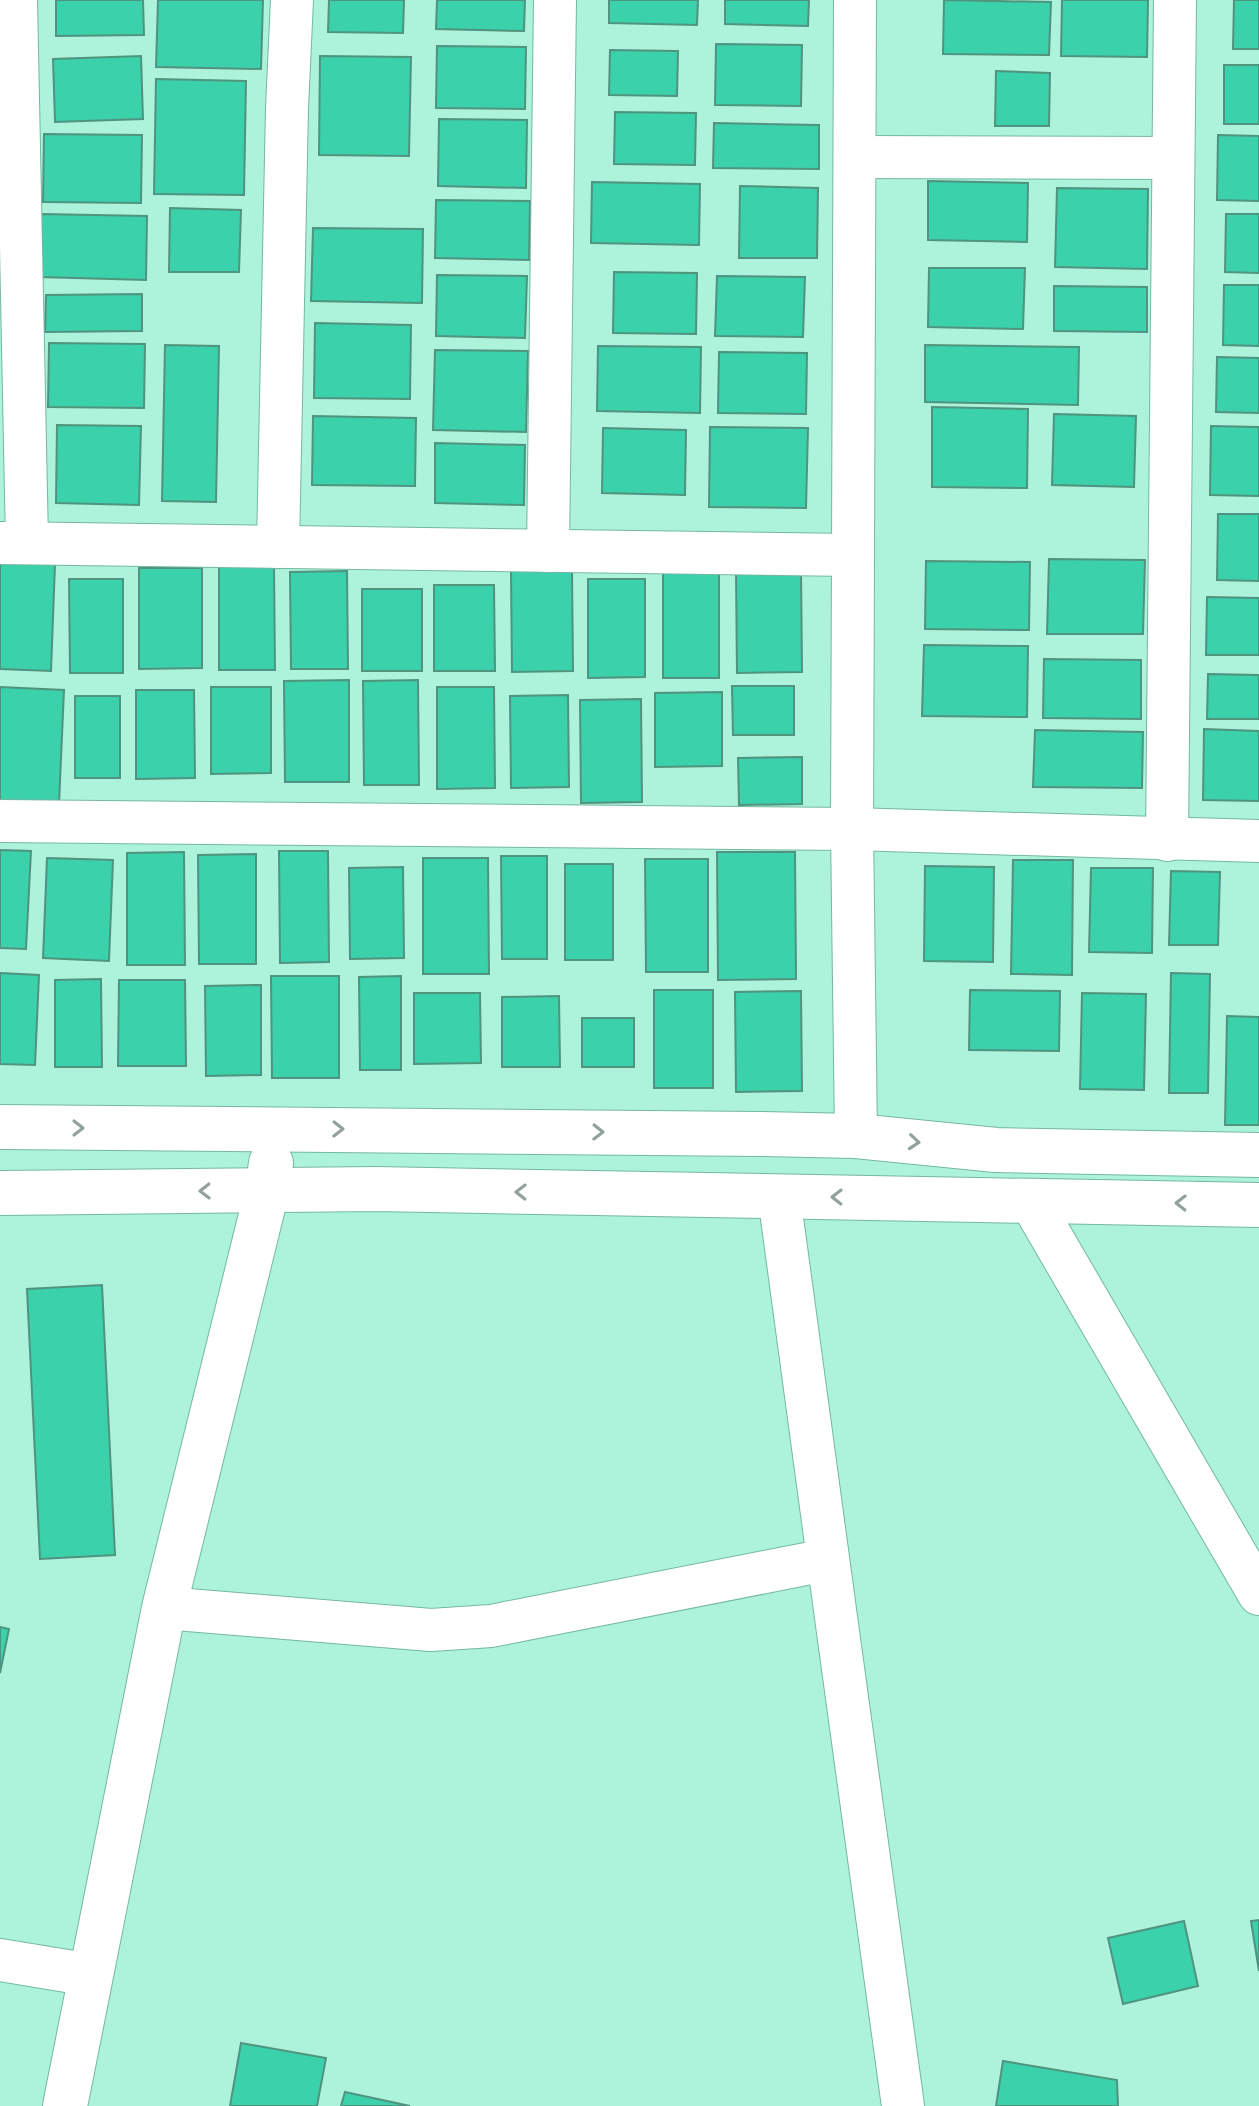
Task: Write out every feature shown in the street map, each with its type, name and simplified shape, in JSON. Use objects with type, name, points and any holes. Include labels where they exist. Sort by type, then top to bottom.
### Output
[{"type":"street","points":[[16,0],[14,543],[853,555]]},
{"type":"street","points":[[278,547],[286,124],[292,0]]},
{"type":"street","points":[[548,551],[555,0]]},
{"type":"street","points":[[855,0],[852,829],[856,1136]]},
{"type":"street","points":[[1167,840],[1175,0]]},
{"type":"street","points":[[855,157],[1172,158]]},
{"type":"street","points":[[0,821],[852,829],[1259,841]]},
{"type":"street","points":[[0,1127],[856,1136],[996,1150],[1259,1155]]},
{"type":"street","points":[[65,2106],[164,1608],[267,1191],[276,1129]]},
{"type":"street","points":[[0,1193],[376,1189],[1259,1205]]},
{"type":"street","points":[[779,1196],[826,1560],[903,2106]]},
{"type":"street","points":[[1030,1200],[1259,1594]]},
{"type":"street","points":[[164,1608],[431,1630],[491,1626],[826,1560]]},
{"type":"street","points":[[0,1960],[91,1975]]},
{"type":"building","points":[[56,0],[143,0],[144,35],[56,36]]},
{"type":"building","points":[[158,0],[263,0],[261,69],[156,67]]},
{"type":"building","points":[[329,0],[404,0],[403,33],[328,32]]},
{"type":"building","points":[[437,0],[525,0],[524,31],[436,29]]},
{"type":"building","points":[[609,0],[698,0],[697,25],[609,23]]},
{"type":"building","points":[[725,0],[809,0],[808,26],[725,24]]},
{"type":"building","points":[[944,0],[1051,2],[1049,55],[943,54]]},
{"type":"building","points":[[1062,0],[1148,0],[1147,57],[1061,56]]},
{"type":"building","points":[[1234,0],[1259,0],[1259,49],[1233,49]]},
{"type":"building","points":[[716,44],[802,45],[801,106],[715,105]]},
{"type":"building","points":[[437,46],[526,47],[525,109],[436,108]]},
{"type":"building","points":[[610,50],[678,51],[677,96],[609,95]]},
{"type":"building","points":[[141,56],[143,119],[55,122],[53,59]]},
{"type":"building","points":[[320,56],[411,57],[409,156],[319,155]]},
{"type":"building","points":[[1224,65],[1259,65],[1259,124],[1224,124]]},
{"type":"building","points":[[996,71],[1050,73],[1049,126],[995,126]]},
{"type":"building","points":[[156,79],[246,81],[244,195],[154,194]]},
{"type":"building","points":[[615,112],[696,113],[695,165],[614,164]]},
{"type":"building","points":[[439,119],[527,120],[526,188],[438,186]]},
{"type":"building","points":[[714,123],[819,125],[819,169],[713,168]]},
{"type":"building","points":[[44,134],[142,135],[141,203],[43,202]]},
{"type":"building","points":[[1218,135],[1259,136],[1259,201],[1217,200]]},
{"type":"building","points":[[928,181],[1028,183],[1027,242],[928,240]]},
{"type":"building","points":[[592,182],[700,184],[699,245],[591,243]]},
{"type":"building","points":[[740,186],[818,188],[817,258],[739,258]]},
{"type":"building","points":[[1057,188],[1148,189],[1147,269],[1055,267]]},
{"type":"building","points":[[436,200],[530,201],[529,260],[435,258]]},
{"type":"building","points":[[170,208],[241,210],[239,272],[169,272]]},
{"type":"building","points":[[41,214],[147,216],[146,280],[40,277]]},
{"type":"building","points":[[1226,214],[1259,214],[1259,273],[1225,272]]},
{"type":"building","points":[[313,228],[423,229],[422,303],[311,301]]},
{"type":"building","points":[[929,268],[1025,268],[1023,329],[928,327]]},
{"type":"building","points":[[614,272],[697,273],[696,334],[613,333]]},
{"type":"building","points":[[437,275],[527,276],[525,338],[436,336]]},
{"type":"building","points":[[717,276],[805,277],[803,337],[715,336]]},
{"type":"building","points":[[1224,285],[1259,285],[1259,346],[1223,345]]},
{"type":"building","points":[[1054,286],[1147,287],[1147,332],[1054,331]]},
{"type":"building","points":[[142,294],[142,331],[45,332],[46,295]]},
{"type":"building","points":[[315,323],[411,325],[410,399],[314,398]]},
{"type":"building","points":[[49,343],[145,344],[144,408],[48,407]]},
{"type":"building","points":[[165,345],[219,346],[216,502],[162,501]]},
{"type":"building","points":[[925,345],[1079,347],[1078,405],[925,402]]},
{"type":"building","points":[[598,346],[701,347],[700,413],[597,411]]},
{"type":"building","points":[[435,350],[528,351],[526,432],[433,430]]},
{"type":"building","points":[[719,352],[807,353],[806,414],[718,413]]},
{"type":"building","points":[[1217,357],[1259,358],[1259,413],[1216,412]]},
{"type":"building","points":[[932,407],[1028,409],[1027,488],[932,487]]},
{"type":"building","points":[[1054,414],[1136,416],[1134,487],[1052,485]]},
{"type":"building","points":[[313,416],[416,418],[415,486],[312,485]]},
{"type":"building","points":[[57,425],[141,426],[139,505],[56,503]]},
{"type":"building","points":[[1211,426],[1259,427],[1259,496],[1210,495]]},
{"type":"building","points":[[710,427],[808,428],[806,508],[709,507]]},
{"type":"building","points":[[603,428],[686,430],[685,495],[602,493]]},
{"type":"building","points":[[435,443],[525,445],[524,505],[435,503]]},
{"type":"building","points":[[1218,514],[1259,514],[1259,581],[1217,580]]},
{"type":"building","points":[[1049,559],[1145,560],[1143,634],[1047,634]]},
{"type":"building","points":[[0,561],[55,564],[51,671],[0,669]]},
{"type":"building","points":[[926,561],[1030,562],[1029,630],[925,629]]},
{"type":"building","points":[[274,566],[275,670],[219,670],[219,567]]},
{"type":"building","points":[[139,568],[202,568],[202,668],[139,669]]},
{"type":"building","points":[[801,569],[802,672],[737,673],[736,570]]},
{"type":"building","points":[[347,571],[348,669],[291,669],[290,572]]},
{"type":"building","points":[[511,571],[572,571],[573,671],[512,672]]},
{"type":"building","points":[[663,571],[719,571],[719,678],[663,678]]},
{"type":"building","points":[[69,579],[123,579],[123,673],[70,673]]},
{"type":"building","points":[[588,579],[645,579],[645,677],[588,678]]},
{"type":"building","points":[[434,585],[494,585],[495,671],[434,671]]},
{"type":"building","points":[[362,589],[422,589],[422,671],[362,671]]},
{"type":"building","points":[[1207,597],[1259,598],[1259,655],[1206,655]]},
{"type":"building","points":[[924,645],[1028,646],[1027,717],[922,716]]},
{"type":"building","points":[[1044,659],[1141,660],[1141,719],[1043,718]]},
{"type":"building","points":[[1208,674],[1259,675],[1259,719],[1207,719]]},
{"type":"building","points":[[349,680],[349,782],[285,782],[284,681]]},
{"type":"building","points":[[418,680],[419,785],[364,785],[363,681]]},
{"type":"building","points":[[732,686],[794,686],[794,735],[733,735]]},
{"type":"building","points":[[0,687],[64,690],[59,804],[0,801]]},
{"type":"building","points":[[211,687],[271,687],[271,773],[211,774]]},
{"type":"building","points":[[437,687],[494,687],[495,788],[437,789]]},
{"type":"building","points":[[136,690],[194,690],[195,778],[136,779]]},
{"type":"building","points":[[722,692],[722,766],[655,767],[655,693]]},
{"type":"building","points":[[568,695],[569,787],[511,788],[510,696]]},
{"type":"building","points":[[75,696],[120,696],[120,778],[75,778]]},
{"type":"building","points":[[641,699],[642,802],[581,803],[580,700]]},
{"type":"building","points":[[1204,729],[1259,731],[1259,801],[1203,800]]},
{"type":"building","points":[[1035,730],[1143,732],[1142,788],[1033,787]]},
{"type":"building","points":[[802,757],[802,804],[739,805],[738,758]]},
{"type":"building","points":[[0,850],[31,851],[26,949],[0,948]]},
{"type":"building","points":[[279,851],[328,851],[329,962],[280,963]]},
{"type":"building","points":[[184,852],[185,965],[127,965],[127,853]]},
{"type":"building","points":[[717,852],[795,852],[796,979],[718,980]]},
{"type":"building","points":[[256,854],[256,964],[199,964],[198,855]]},
{"type":"building","points":[[501,856],[547,856],[547,959],[502,959]]},
{"type":"building","points":[[47,858],[113,860],[109,961],[43,958]]},
{"type":"building","points":[[423,858],[488,858],[489,974],[423,974]]},
{"type":"building","points":[[645,859],[708,859],[708,972],[646,972]]},
{"type":"building","points":[[1013,860],[1073,860],[1072,975],[1011,974]]},
{"type":"building","points":[[565,864],[613,864],[613,960],[565,960]]},
{"type":"building","points":[[925,866],[994,867],[993,962],[924,961]]},
{"type":"building","points":[[403,867],[404,958],[350,959],[349,868]]},
{"type":"building","points":[[1091,868],[1153,868],[1152,953],[1089,952]]},
{"type":"building","points":[[1171,871],[1220,872],[1218,945],[1169,945]]},
{"type":"building","points":[[0,973],[39,975],[35,1065],[0,1064]]},
{"type":"building","points":[[1171,973],[1210,974],[1208,1093],[1169,1093]]},
{"type":"building","points":[[271,976],[339,976],[339,1078],[272,1078]]},
{"type":"building","points":[[401,976],[401,1070],[360,1070],[359,977]]},
{"type":"building","points":[[101,979],[102,1067],[55,1067],[55,980]]},
{"type":"building","points":[[119,980],[185,980],[186,1066],[118,1066]]},
{"type":"building","points":[[261,985],[261,1075],[206,1076],[205,986]]},
{"type":"building","points":[[654,990],[713,990],[713,1088],[654,1088]]},
{"type":"building","points":[[970,990],[1060,991],[1059,1051],[969,1050]]},
{"type":"building","points":[[801,991],[802,1091],[736,1092],[735,992]]},
{"type":"building","points":[[414,993],[480,993],[481,1063],[414,1064]]},
{"type":"building","points":[[1082,993],[1146,994],[1144,1090],[1080,1089]]},
{"type":"building","points":[[559,996],[560,1067],[502,1067],[502,997]]},
{"type":"building","points":[[1227,1016],[1259,1017],[1259,1125],[1225,1125]]},
{"type":"building","points":[[582,1018],[634,1018],[634,1067],[582,1067]]},
{"type":"building","points":[[102,1285],[115,1555],[40,1559],[27,1289]]},
{"type":"building","points":[[0,1627],[9,1629],[0,1673]]},
{"type":"building","points":[[1259,1920],[1259,1971],[1251,1921]]},
{"type":"building","points":[[1184,1921],[1198,1986],[1123,2004],[1108,1938]]},
{"type":"building","points":[[241,2043],[326,2058],[317,2106],[230,2106]]},
{"type":"building","points":[[1003,2061],[1117,2080],[1118,2106],[996,2106]]},
{"type":"building","points":[[345,2092],[410,2106],[341,2106]]}]
